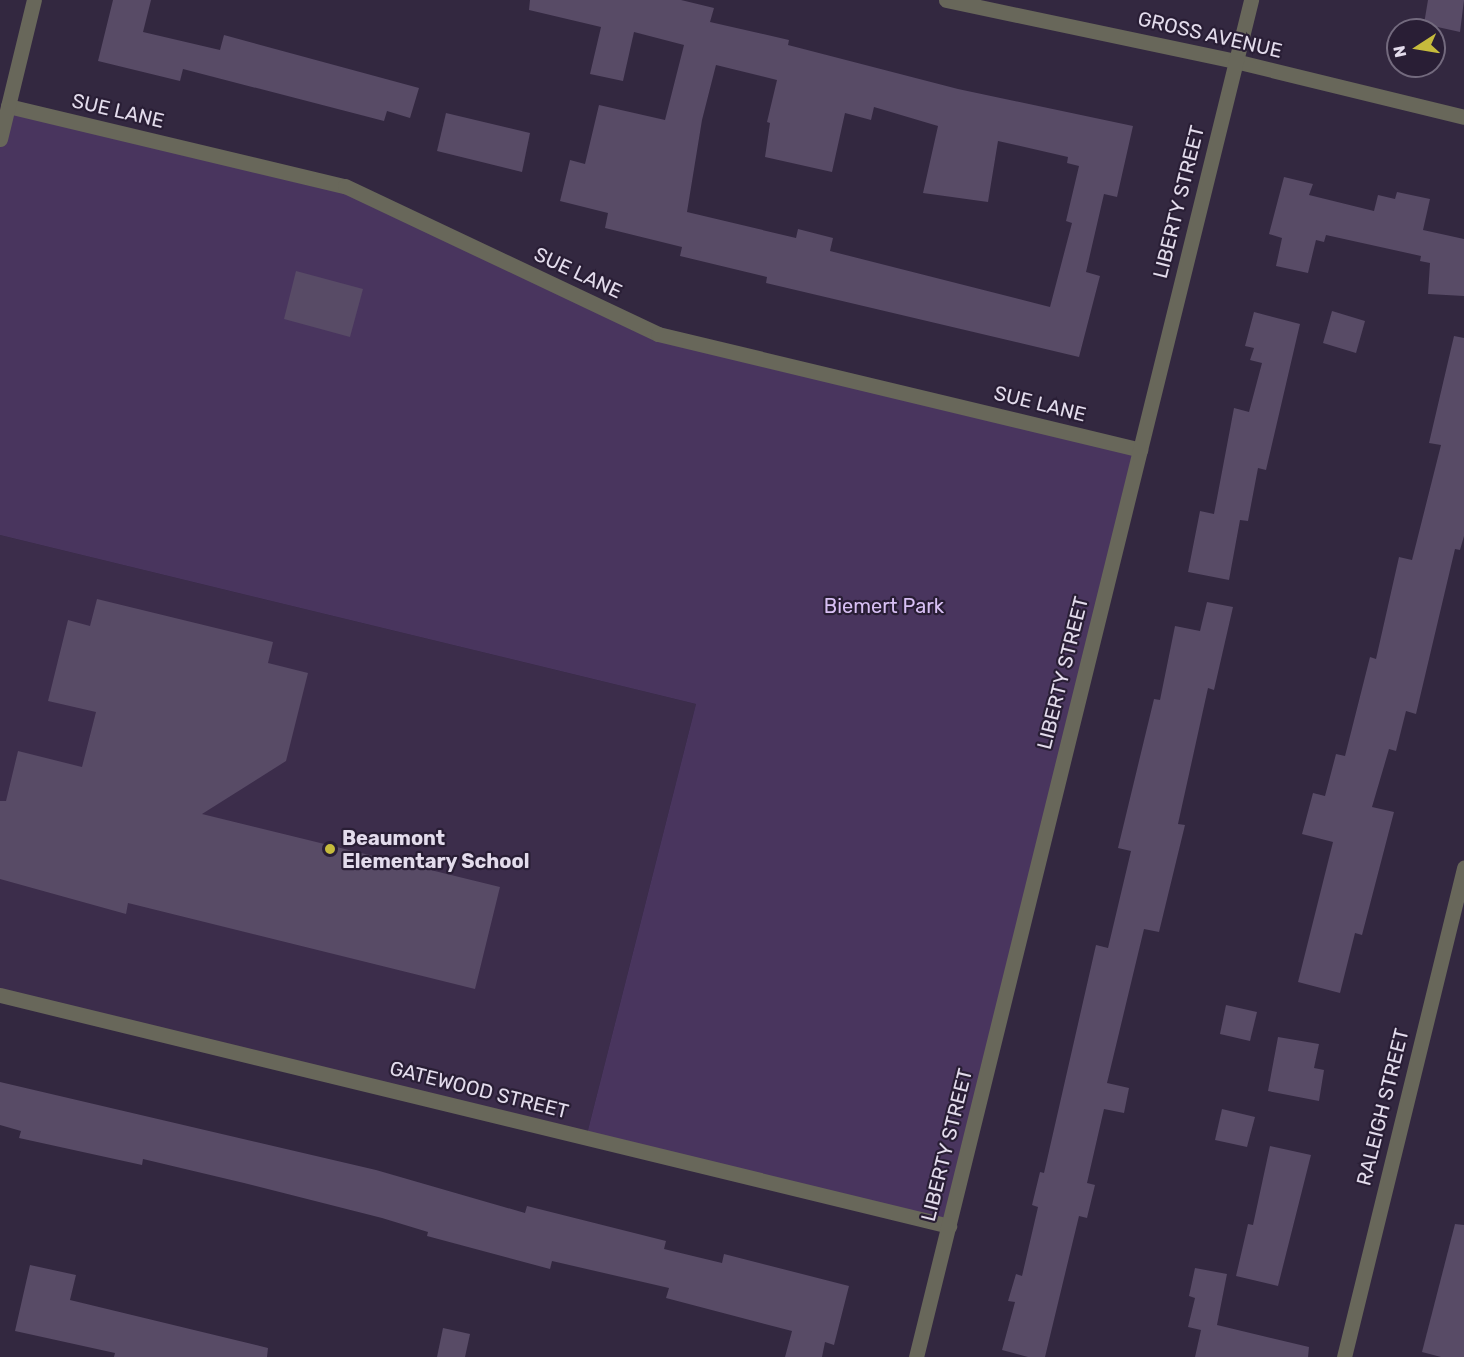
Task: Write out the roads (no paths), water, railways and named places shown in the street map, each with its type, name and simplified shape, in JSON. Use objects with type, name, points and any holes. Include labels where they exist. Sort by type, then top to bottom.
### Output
[{"type":"street","points":[[0,139],[34,0]]},
{"type":"street","name":"GROSS AVENUE","points":[[946,0],[1236,61],[1464,117]]},
{"type":"street","name":"LIBERTY STREET","points":[[916,1357],[1251,0]]},
{"type":"street","name":"SUE LANE","points":[[8,106],[345,186],[658,334],[1140,450]]},
{"type":"street","name":"RALEIGH STREET","points":[[1344,1357],[1464,868]]},
{"type":"street","name":"GATEWOOD STREET","points":[[0,995],[949,1226]]},
{"type":"place","name":"Beaumont Elementary School","points":[[330,849]]},
{"type":"park label","name":"Biemert Park","points":[[884,606]]}]
